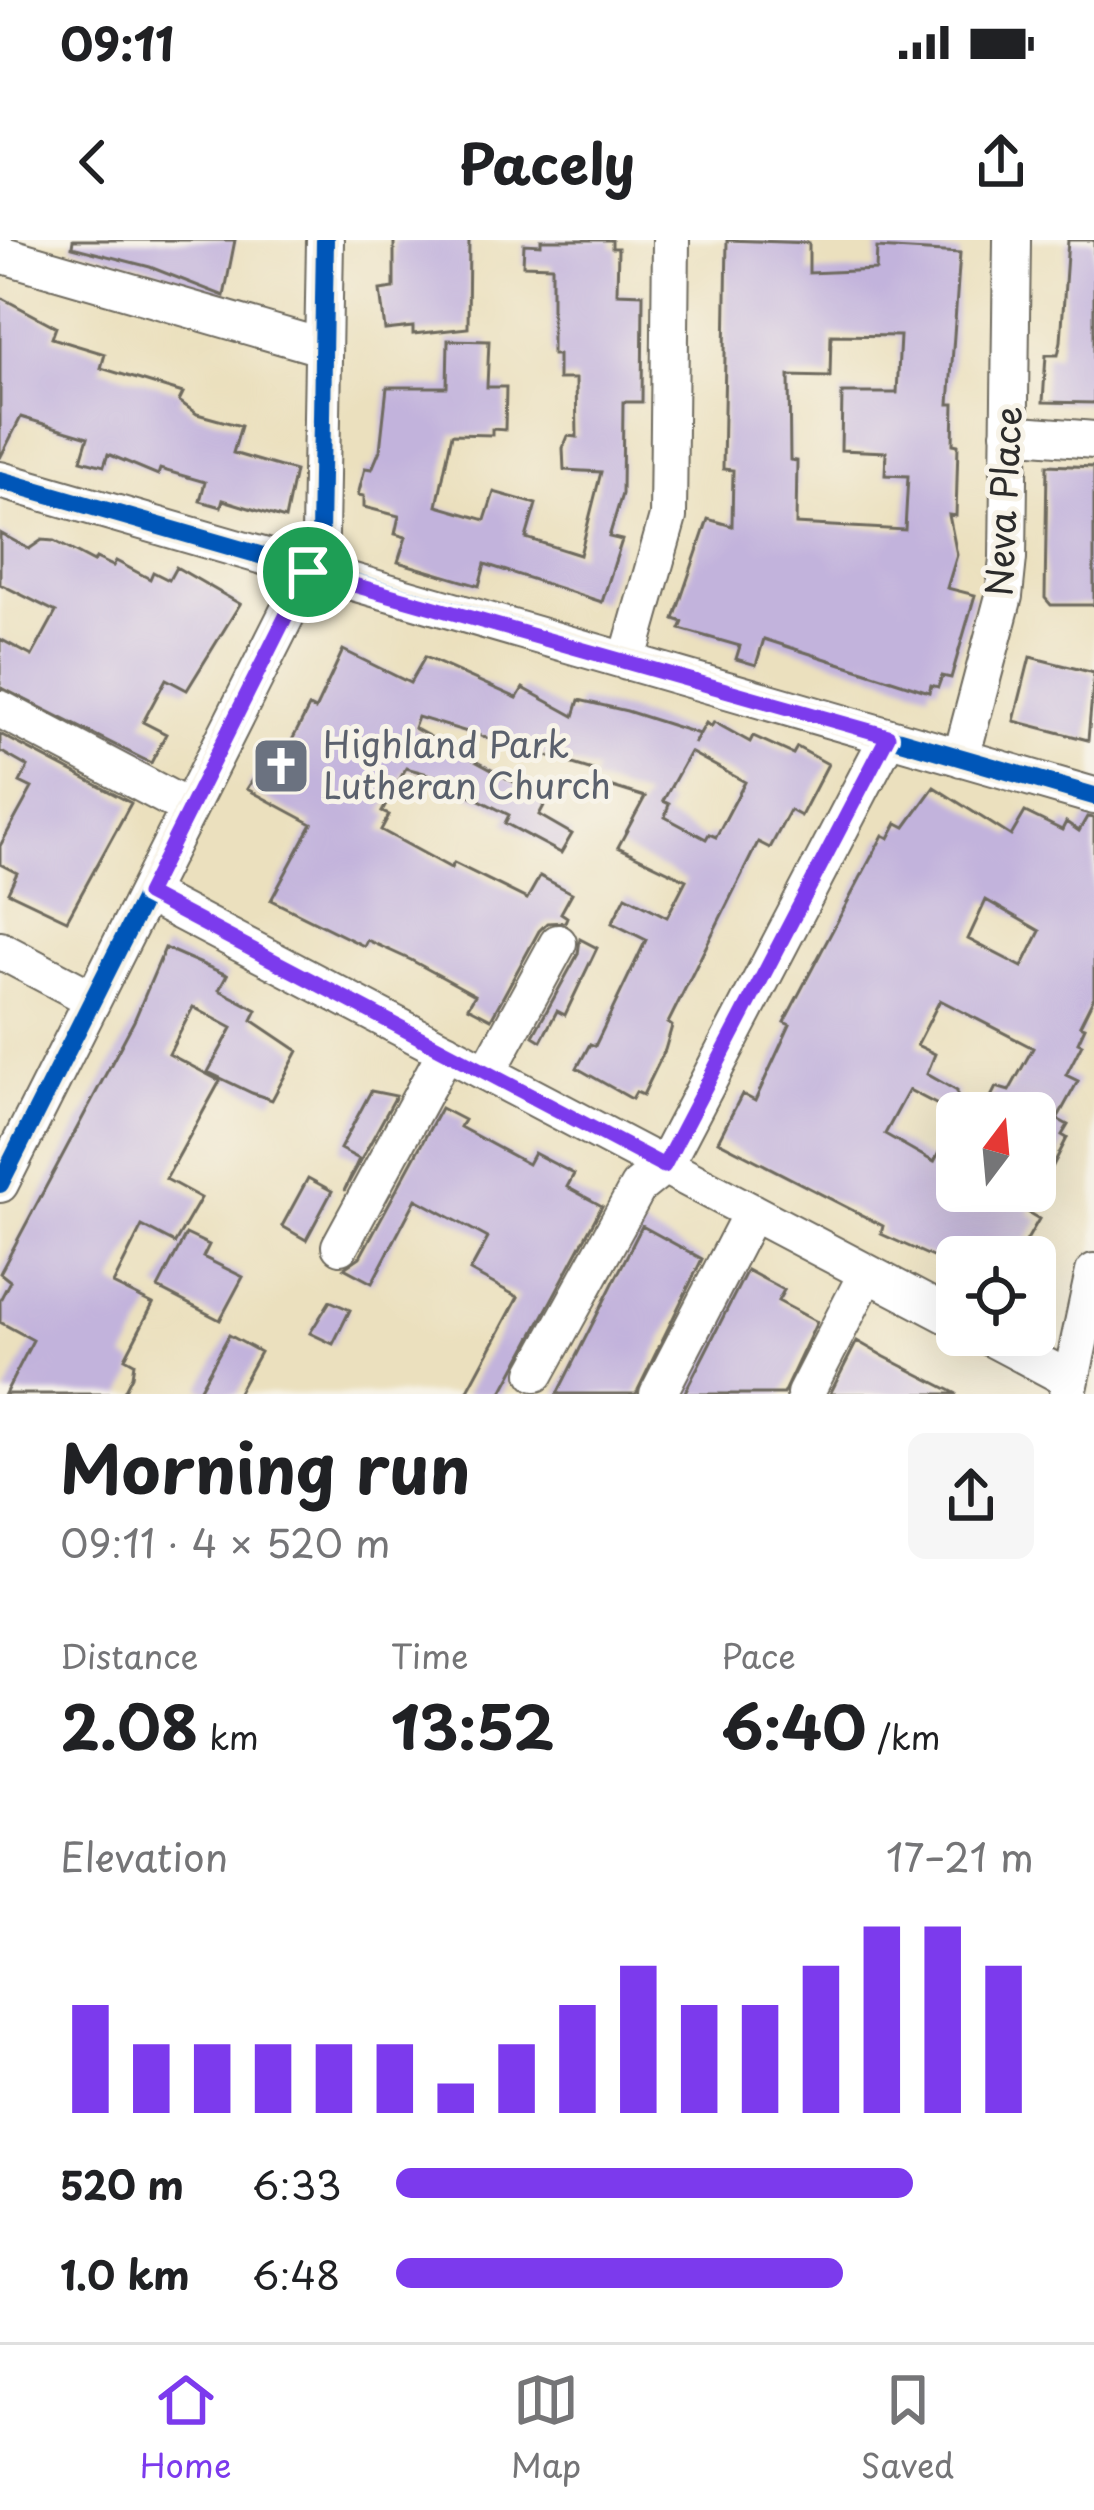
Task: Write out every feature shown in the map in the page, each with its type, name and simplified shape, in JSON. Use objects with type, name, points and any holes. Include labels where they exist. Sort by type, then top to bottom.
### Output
[{"type":"street","points":[[0,1184],[308,572],[320,535],[326,240]]},
{"type":"street","points":[[627,662],[668,517],[671,240]]},
{"type":"street","name":"Neva Place","points":[[962,758],[1004,596],[1012,240]]},
{"type":"street","points":[[0,254],[321,347]]},
{"type":"street","points":[[1009,433],[1094,440]]},
{"type":"street","points":[[0,480],[1094,796]]},
{"type":"street","points":[[0,709],[188,808]]},
{"type":"street","points":[[536,1372],[638,1187],[664,1166],[888,736]]},
{"type":"street","points":[[147,894],[936,1309]]},
{"type":"street","points":[[487,1072],[558,943]]},
{"type":"street","points":[[0,950],[91,998]]},
{"type":"street","points":[[340,1246],[446,1051]]},
{"type":"street","points":[[658,1394],[760,1216]]},
{"type":"street","points":[[672,1394],[760,1216]]},
{"type":"street","points":[[1020,1356],[1070,1387],[1088,1329],[1094,1272]]},
{"type":"street","points":[[805,1394],[867,1273]]},
{"type":"building","points":[[73,240],[235,240],[224,296],[150,267],[72,247]]},
{"type":"building","points":[[394,240],[469,240],[468,328],[413,334],[413,327],[385,330],[380,290],[394,288]]},
{"type":"building","points":[[541,240],[612,240],[612,248],[618,248],[617,293],[643,294],[642,402],[623,402],[622,494],[609,537],[622,540],[602,602],[485,564],[479,586],[398,562],[406,537],[395,534],[399,516],[364,507],[364,496],[358,495],[365,468],[372,469],[380,450],[387,387],[447,387],[448,340],[489,341],[487,387],[506,387],[505,430],[492,429],[492,435],[452,434],[437,506],[485,520],[494,492],[536,504],[526,538],[580,555],[601,472],[564,470],[563,448],[568,436],[577,437],[576,379],[558,379],[558,355],[552,355],[552,266],[523,265],[524,244],[541,245]]},
{"type":"building","points":[[727,240],[809,243],[809,273],[876,270],[877,248],[960,253],[949,404],[954,404],[953,444],[958,445],[956,516],[949,515],[957,555],[947,588],[975,595],[951,678],[942,676],[938,687],[931,685],[929,692],[764,639],[756,665],[736,659],[740,646],[680,629],[683,622],[674,619],[708,519],[732,526],[733,470],[723,469]],"holes":[[[831,335],[900,336],[897,393],[842,393],[841,450],[886,452],[885,475],[908,476],[905,530],[796,524],[797,461],[790,460],[789,376],[830,377]]]},
{"type":"building","points":[[1068,240],[1094,240],[1094,403],[1043,402],[1046,355],[1058,355],[1061,341]]},
{"type":"building","points":[[0,297],[56,327],[52,338],[105,354],[101,368],[183,393],[179,401],[197,414],[241,426],[233,453],[295,471],[285,519],[223,500],[221,507],[200,501],[205,482],[160,469],[158,475],[108,454],[104,466],[81,460],[88,437],[21,417],[0,458]]},
{"type":"building","points":[[1047,465],[1094,467],[1094,605],[1051,605],[1045,598]]},
{"type":"building","points":[[0,533],[29,549],[42,540],[54,541],[94,562],[96,558],[113,566],[116,561],[150,579],[153,572],[169,580],[176,567],[240,604],[187,690],[166,679],[143,722],[166,734],[151,763],[0,687],[0,639],[32,656],[56,612],[0,584]]},
{"type":"building","points":[[343,650],[410,683],[425,657],[517,698],[523,688],[574,716],[579,700],[627,711],[699,734],[694,744],[706,723],[711,727],[714,722],[750,742],[753,736],[793,754],[797,747],[828,764],[801,816],[790,810],[770,848],[758,842],[668,1023],[672,1026],[665,1050],[643,1095],[636,1092],[632,1099],[577,1068],[590,1044],[595,1046],[646,940],[612,923],[626,896],[667,917],[686,880],[618,847],[645,797],[593,781],[596,771],[418,717],[414,728],[547,800],[539,815],[572,834],[561,853],[505,823],[509,815],[458,789],[461,783],[406,768],[382,812],[389,815],[381,830],[451,868],[454,863],[527,899],[540,876],[572,893],[561,913],[567,917],[565,922],[547,923],[539,931],[491,1019],[468,1007],[475,995],[411,960],[367,940],[364,946],[271,900],[312,824],[247,789],[271,752],[283,758],[309,707],[315,710]],"holes":[[[690,752],[745,782],[716,837],[709,834],[706,839],[665,817],[669,804],[663,801]]]},
{"type":"building","points":[[1030,657],[1094,673],[1088,740],[1014,721]]},
{"type":"building","points":[[0,734],[131,803],[67,920],[8,892],[17,873],[0,864],[0,846],[32,788],[20,782],[28,767],[0,751]]},
{"type":"building","points":[[934,787],[1011,836],[1025,812],[1062,830],[1066,822],[1079,831],[1087,817],[1094,818],[1094,997],[1080,1025],[1085,1027],[1078,1042],[1082,1044],[1066,1075],[1078,1081],[1057,1119],[1068,1125],[1056,1160],[1056,1092],[994,1092],[996,1087],[1009,1091],[1033,1048],[940,1000],[917,1045],[935,1054],[927,1074],[957,1092],[936,1092],[936,1104],[909,1090],[885,1134],[934,1162],[936,1158],[936,1212],[1030,1212],[1039,1219],[1029,1236],[936,1236],[936,1259],[881,1234],[883,1226],[718,1141],[742,1094],[755,1101],[790,1025],[784,1022],[883,835],[889,838],[897,823],[905,827]],"holes":[[[986,900],[1040,931],[1022,967],[968,939]]]},
{"type":"building","points":[[580,939],[597,948],[565,1015],[557,1011],[541,1041],[533,1036],[578,954]]},
{"type":"building","points":[[165,948],[227,975],[219,990],[257,1010],[252,1020],[298,1051],[272,1100],[252,1093],[208,1072],[232,1028],[193,1007],[169,1054],[220,1081],[166,1179],[201,1198],[175,1243],[142,1226],[113,1284],[153,1304],[125,1358],[134,1363],[132,1376],[123,1394],[5,1394],[33,1340],[0,1322],[0,1300],[10,1281],[0,1273],[134,1021]]},
{"type":"building","points":[[371,1091],[396,1096],[344,1191],[359,1159],[340,1149]]},
{"type":"building","points":[[441,1108],[464,1120],[460,1127],[528,1164],[534,1153],[574,1174],[567,1187],[602,1206],[501,1394],[466,1394],[518,1297],[470,1271],[488,1238],[416,1199],[372,1283],[344,1268],[360,1257]]},
{"type":"building","points":[[308,1178],[332,1191],[306,1240],[282,1226]]},
{"type":"building","points":[[642,1226],[702,1259],[636,1394],[557,1394]]},
{"type":"building","points":[[186,1234],[209,1245],[203,1257],[243,1277],[220,1320],[158,1288]]},
{"type":"building","points":[[747,1270],[784,1290],[778,1301],[817,1322],[783,1394],[684,1394]]},
{"type":"building","points":[[330,1301],[350,1310],[333,1344],[310,1333]]},
{"type":"building","points":[[229,1335],[260,1352],[237,1394],[211,1394],[200,1388]]},
{"type":"building","points":[[857,1341],[885,1357],[957,1394],[830,1394]]},
{"type":"cycle path","points":[[0,1184],[308,572],[320,535],[325,240]]},
{"type":"cycle path","points":[[0,480],[1094,796]]},
{"type":"place","name":"Highland Park Lutheran Church","points":[[281,766]]},
{"type":"route","points":[[308,572],[888,736],[664,1166],[147,894],[308,572]]}]
